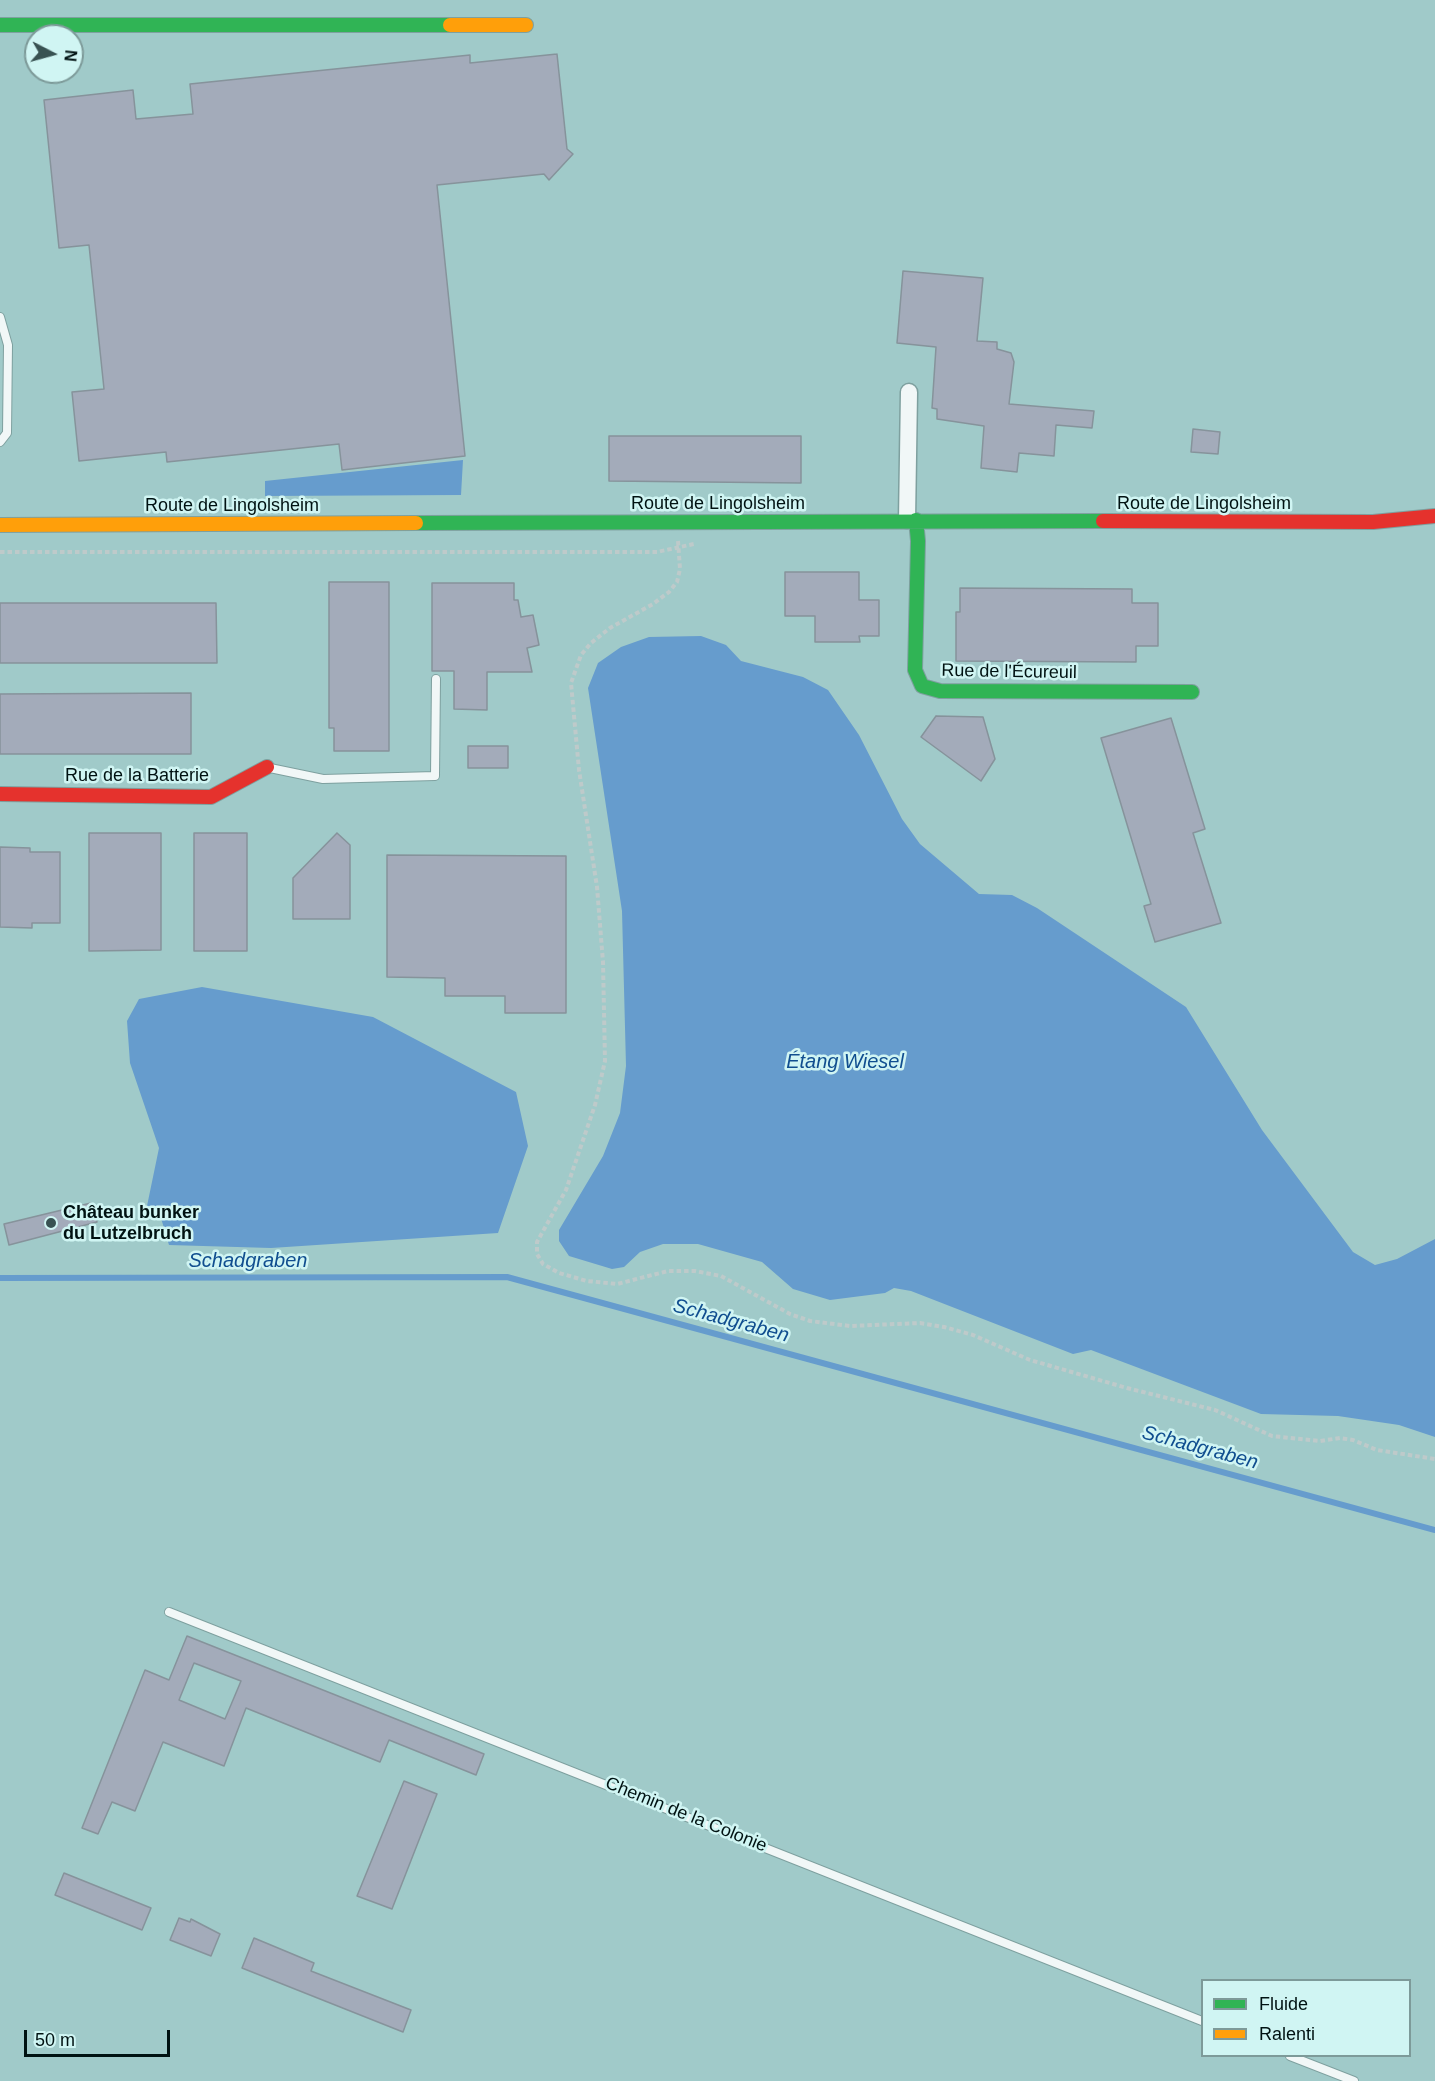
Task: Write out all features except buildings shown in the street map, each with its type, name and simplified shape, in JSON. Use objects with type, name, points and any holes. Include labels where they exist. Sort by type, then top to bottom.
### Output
[{"type":"main road","points":[[0,25],[526,25]]},
{"type":"main road","name":"Route de Lingolsheim","points":[[0,525],[911,520],[1373,522],[1435,516]]},
{"type":"main road","name":"Rue de l'Écureuil","points":[[911,520],[918,541],[915,670],[922,686],[940,691],[1192,692]]},
{"type":"main road","name":"Rue de la Batterie","points":[[0,794],[211,797],[267,767]]},
{"type":"street","points":[[909,392],[911,520]]},
{"type":"lane","points":[[0,317],[8,345],[7,433],[0,442]]},
{"type":"lane","points":[[267,767],[323,779],[435,776],[436,679]]},
{"type":"lane","name":"Chemin de la Colonie","points":[[169,1612],[1201,2020]]},
{"type":"lane","points":[[1295,2057],[1354,2081]]},
{"type":"path","points":[[678,522],[680,569],[677,582],[669,592],[653,604],[610,628],[591,643],[578,661],[571,683],[579,770],[597,887],[603,962],[605,1061],[595,1105],[566,1190],[537,1242],[537,1254],[543,1264],[559,1273],[587,1281],[616,1284],[668,1271],[695,1271],[721,1276],[790,1314],[810,1321],[831,1325],[920,1323],[944,1327],[973,1335],[1030,1360],[1215,1410],[1272,1436],[1320,1441],[1340,1438],[1353,1440],[1377,1450],[1435,1459]]},
{"type":"path","points":[[0,552],[657,552],[697,543]]},
{"type":"water","points":[[463,460],[461,495],[265,496],[265,481]]},
{"type":"water","name":"Étang Wiesel","points":[[701,636],[726,645],[741,661],[803,677],[828,690],[859,735],[902,819],[920,844],[979,894],[1012,895],[1037,908],[1186,1007],[1262,1130],[1353,1252],[1375,1265],[1397,1259],[1435,1239],[1435,1437],[1399,1425],[1338,1416],[1261,1414],[1091,1350],[1073,1354],[911,1291],[894,1288],[885,1293],[830,1300],[793,1289],[762,1262],[698,1244],[663,1244],[640,1252],[624,1267],[612,1269],[569,1256],[559,1241],[559,1230],[603,1156],[620,1113],[626,1066],[622,911],[588,688],[598,663],[621,647],[649,637]]},
{"type":"water","points":[[202,987],[373,1017],[516,1092],[528,1146],[498,1233],[271,1248],[169,1245],[161,1218],[147,1206],[159,1148],[130,1063],[127,1021],[139,999]]},
{"type":"waterway","name":"Schadgraben","points":[[0,1278],[507,1277],[1435,1530]]},
{"type":"traffic: fast","points":[[0,25],[450,25]]},
{"type":"traffic: fast","points":[[916,520],[918,541],[915,670],[922,686],[940,691],[1192,692]]},
{"type":"traffic: fast","points":[[416,523],[1103,521]]},
{"type":"traffic: slow","points":[[450,25],[526,25]]},
{"type":"traffic: slow","points":[[0,525],[416,523]]},
{"type":"traffic: jam","points":[[1103,521],[1373,522],[1435,516]]},
{"type":"traffic: jam","points":[[0,794],[211,797],[267,767]]},
{"type":"place","name":"Château bunker du Lutzelbruch","points":[[51,1223]]}]
